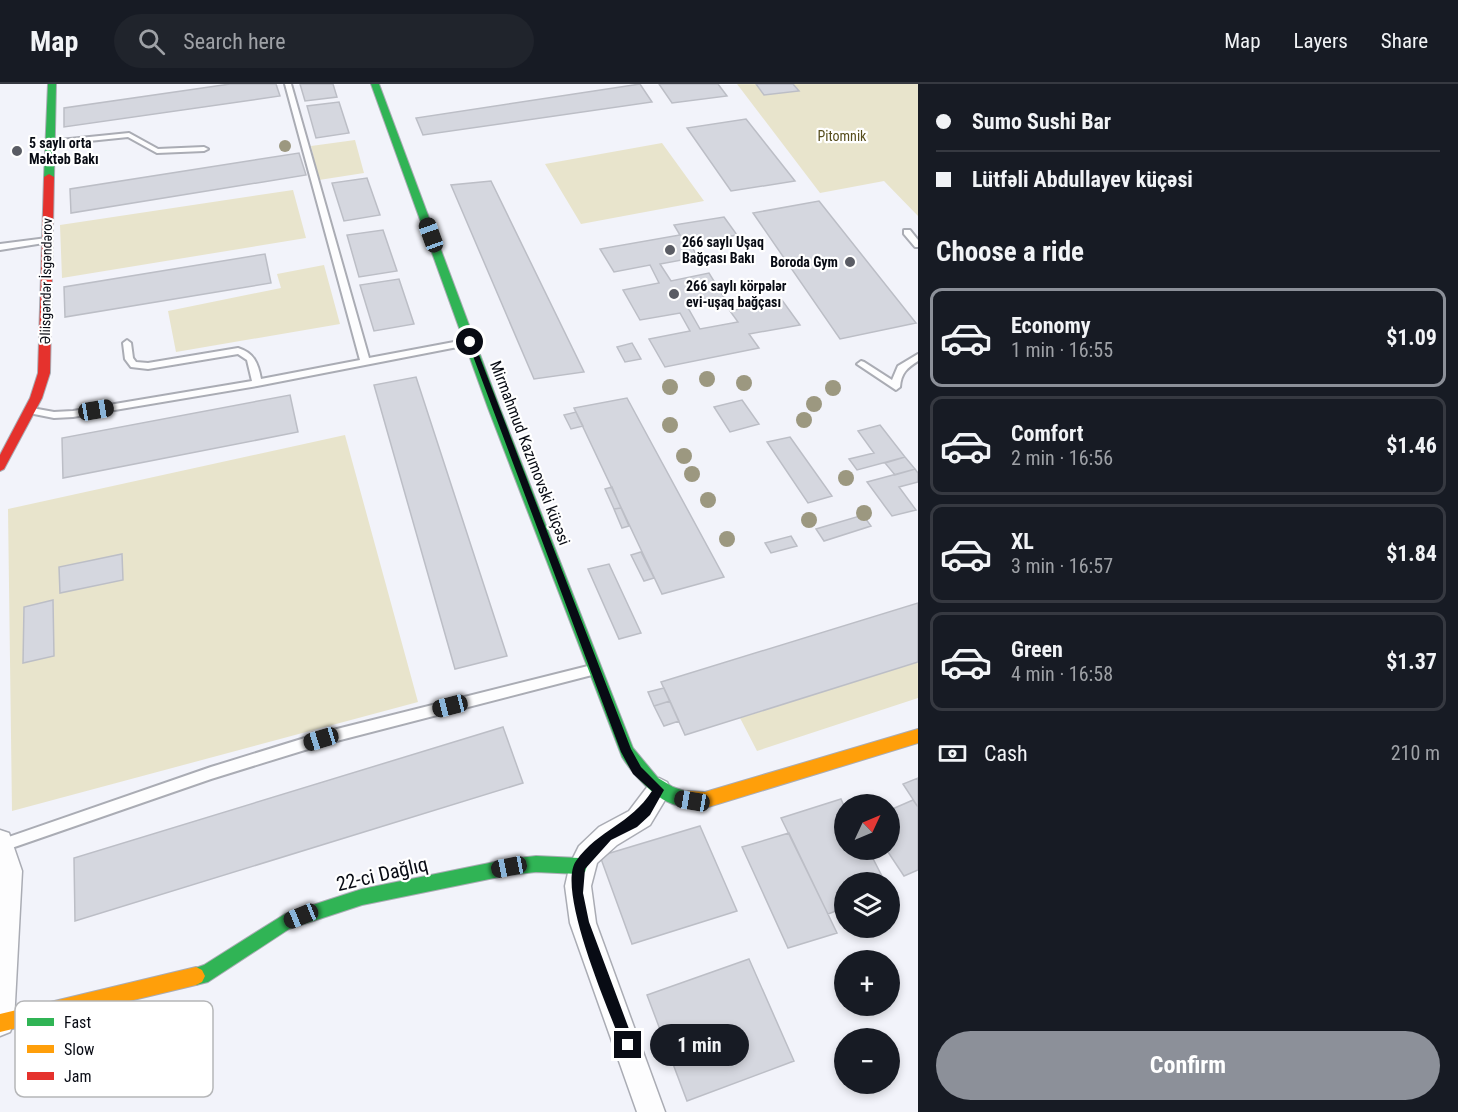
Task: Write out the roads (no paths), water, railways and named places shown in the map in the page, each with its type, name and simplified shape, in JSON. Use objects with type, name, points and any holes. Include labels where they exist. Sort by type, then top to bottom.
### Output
[{"type":"street","name":"Əliisgəndər İsgəndərov","points":[[0,466],[41,392],[44,373],[52,84]]},
{"type":"street","name":"Mirmahmud Kazımovski küçəsi","points":[[375,84],[470,342],[627,752],[637,770],[659,790]]},
{"type":"street","points":[[651,1112],[583,922],[577,893],[579,866],[607,836],[633,823],[646,811],[659,790],[676,798],[705,800],[918,736]]},
{"type":"street","points":[[0,1023],[9,871],[1,844]]},
{"type":"street","name":"22-ci Dağlıq","points":[[92,1001],[208,973],[285,922],[362,897],[509,867],[536,864],[579,866]]},
{"type":"street","name":"22-ci Dağlıq","points":[[0,1023],[15,1019]]},
{"type":"lane","points":[[288,84],[365,361]]},
{"type":"lane","points":[[50,143],[129,135],[157,151],[204,149]]},
{"type":"lane","points":[[907,232],[918,245]]},
{"type":"lane","points":[[0,247],[47,240]]},
{"type":"lane","points":[[32,411],[54,415],[73,414],[257,383],[470,342]]},
{"type":"lane","points":[[127,343],[129,359],[134,365],[148,366],[238,351],[247,353],[251,357],[257,383]]},
{"type":"lane","points":[[861,364],[896,387],[896,375],[900,368],[918,357]]},
{"type":"lane","points":[[1,844],[211,773],[321,739],[596,669]]},
{"type":"place","name":"5 saylı orta Məktəb Bakı","points":[[17,151]]},
{"type":"place","name":"266 saylı Uşaq Bağçası Bakı","points":[[670,250]]},
{"type":"place","name":"Boroda Gym","points":[[850,262]]},
{"type":"place","name":"266 saylı körpələr evi-uşaq bağçası","points":[[674,294]]},
{"type":"park label","name":"Pitomnik","points":[[842,136]]}]
